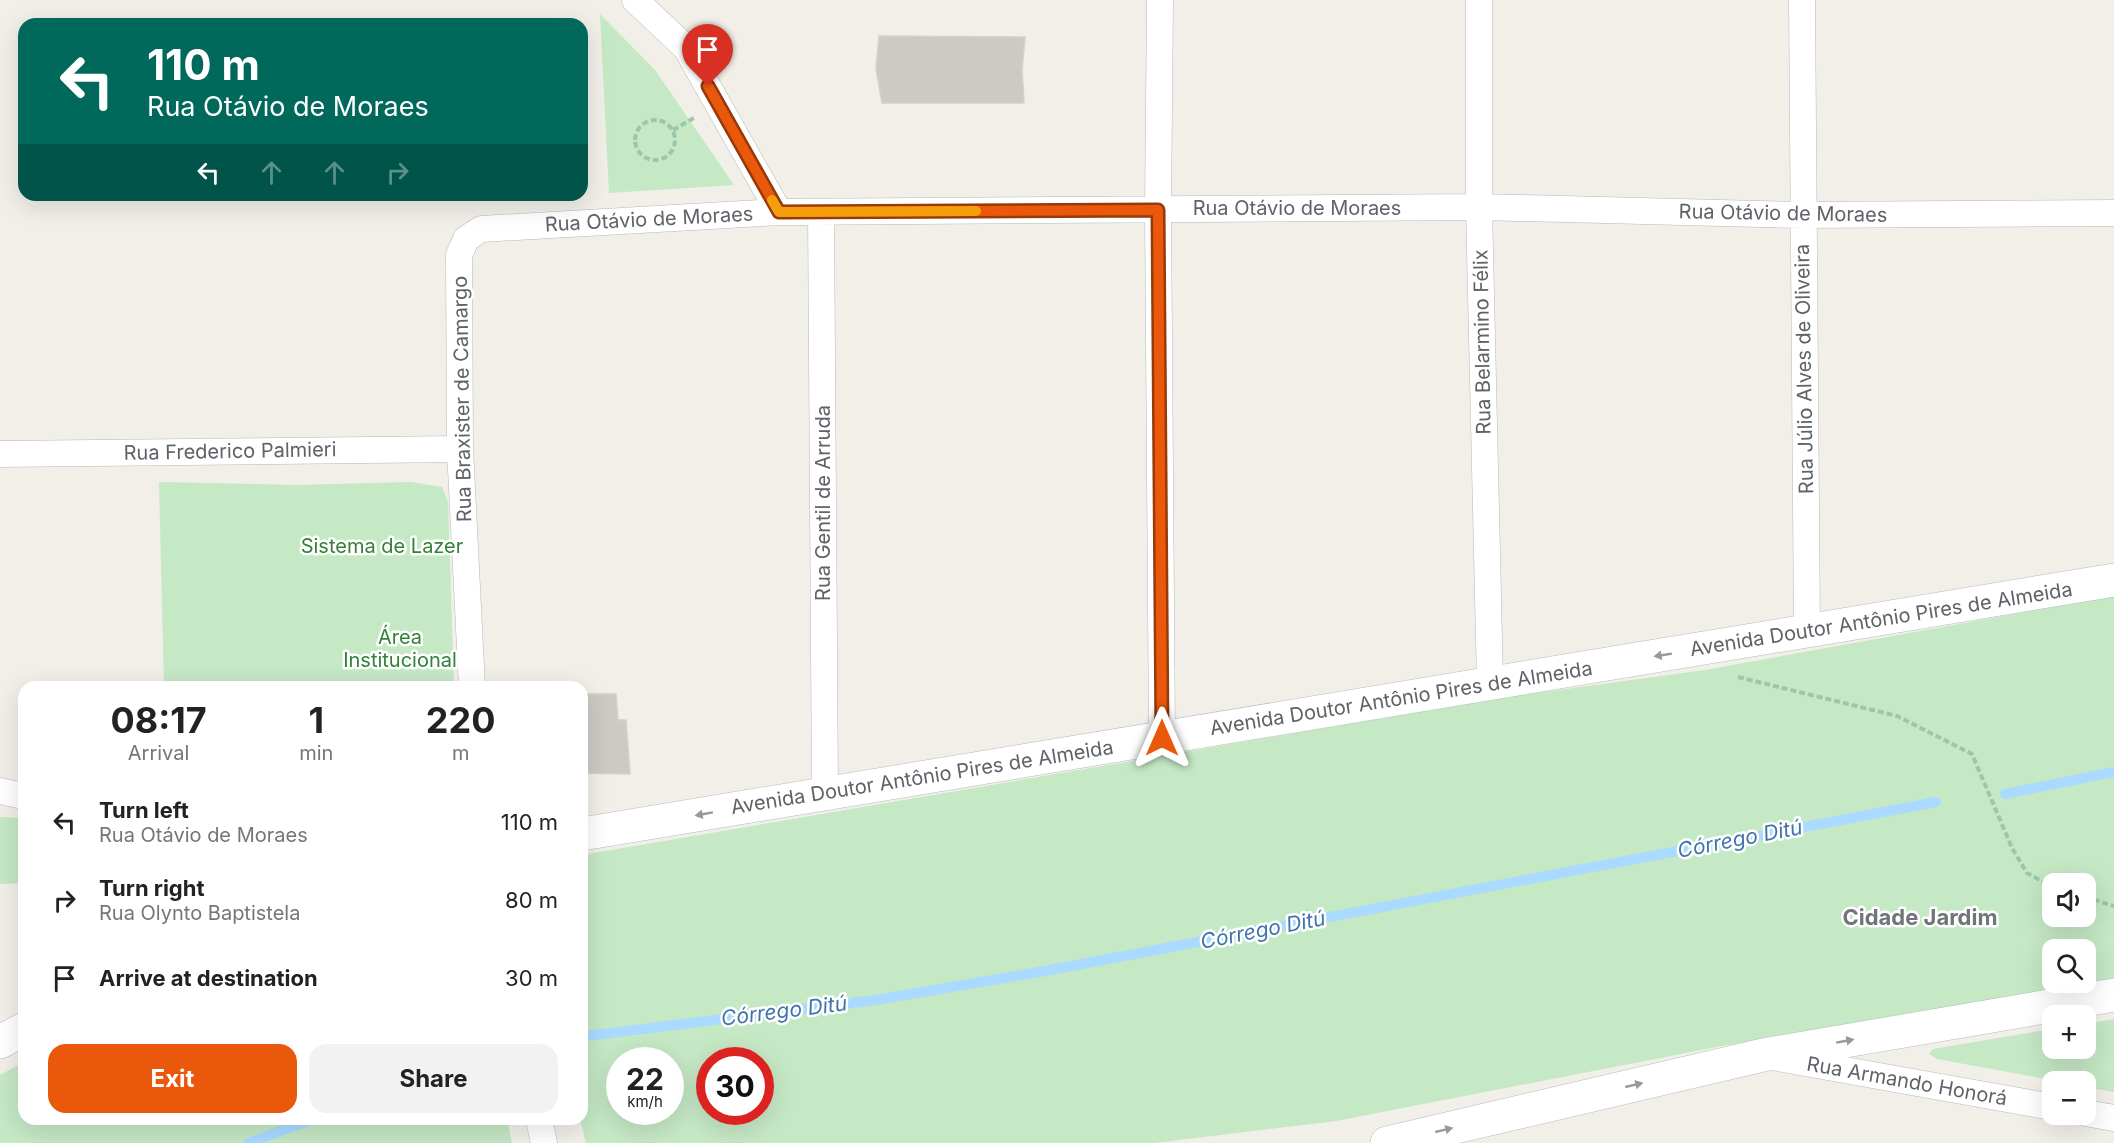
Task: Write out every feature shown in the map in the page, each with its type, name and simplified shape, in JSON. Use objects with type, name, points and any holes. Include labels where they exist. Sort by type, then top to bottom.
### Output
[{"type":"main road","name":"Avenida Doutor Antônio Pires de Almeida","points":[[588,833],[2114,580]]},
{"type":"main road","points":[[1387,1143],[1763,1055],[2114,995]]},
{"type":"main road","points":[[0,1042],[18,1032]]},
{"type":"street","points":[[635,0],[686,48],[779,212]]},
{"type":"street","points":[[1160,0],[1158,210],[1162,738]]},
{"type":"street","name":"Rua Belarmino Félix","points":[[1479,0],[1479,207],[1490,683]]},
{"type":"street","name":"Rua Júlio Alves de Oliveira","points":[[1802,0],[1807,631]]},
{"type":"street","name":"Rua Otávio de Moraes","points":[[481,229],[779,212],[1479,207],[1802,215],[2114,213]]},
{"type":"street","name":"Rua Gentil de Arruda","points":[[821,212],[825,794]]},
{"type":"street","name":"Rua Braxister de Camargo","points":[[472,681],[460,449],[459,255],[466,239],[481,229]]},
{"type":"street","name":"Rua Frederico Palmieri","points":[[0,454],[460,449]]},
{"type":"street","points":[[0,791],[18,795]]},
{"type":"street","name":"Rua Armando Honorá","points":[[1763,1055],[2042,1105]]},
{"type":"street","points":[[2096,1115],[2114,1118]]},
{"type":"street","points":[[540,1125],[544,1143]]},
{"type":"path","points":[[650,120],[663,121],[675,136],[674,149],[664,158],[652,161],[636,148],[635,134],[638,128],[650,120]]},
{"type":"path","points":[[1736,677],[1897,716],[1972,754],[2017,856],[2027,873],[2042,881]]},
{"type":"path","points":[[2096,900],[2114,906]]},
{"type":"green space","points":[[600,14],[655,70],[734,185],[609,193]]},
{"type":"green space","name":"Sistema de Lazer","points":[[159,482],[296,485],[411,482],[442,487],[448,502],[454,681],[164,681]]},
{"type":"green space","points":[[2114,596],[2114,986],[2096,989],[2096,939],[2042,939],[2042,993],[2068,993],[1727,1045],[1336,1121],[1154,1143],[586,1143],[582,1125],[588,1125],[588,854],[1501,698],[1705,670]]},
{"type":"green space","points":[[0,817],[18,818],[18,883],[0,884]]},
{"type":"green space","points":[[2114,1019],[2114,1092],[2096,1089],[2096,1071],[2042,1071],[2042,1078],[1937,1059],[1929,1054],[1933,1049],[2042,1031],[2042,1059],[2096,1059],[2096,1022]]},
{"type":"green space","points":[[18,1065],[18,1125],[508,1125],[512,1143],[0,1143],[0,1075]]},
{"type":"building","points":[[879,36],[1025,37],[1022,70],[1024,103],[882,103],[876,69]]},
{"type":"building","points":[[588,694],[616,694],[618,720],[626,720],[630,774],[588,773]]},
{"type":"waterway","name":"Córrego Ditú","points":[[2005,794],[2114,772]]},
{"type":"waterway","name":"Córrego Ditú","points":[[588,1036],[876,1000],[1045,971],[1936,802]]},
{"type":"waterway","name":"Córrego Ditú","points":[[248,1143],[298,1125]]},
{"type":"slow traffic","points":[[772,200],[779,212],[976,211]]},
{"type":"district","name":"Cidade Jardim","points":[[1920,917]]},
{"type":"route","points":[[708,86],[779,212],[1158,210],[1162,738]]},
{"type":"park label","name":"Área Institucional","points":[[400,648]]}]
